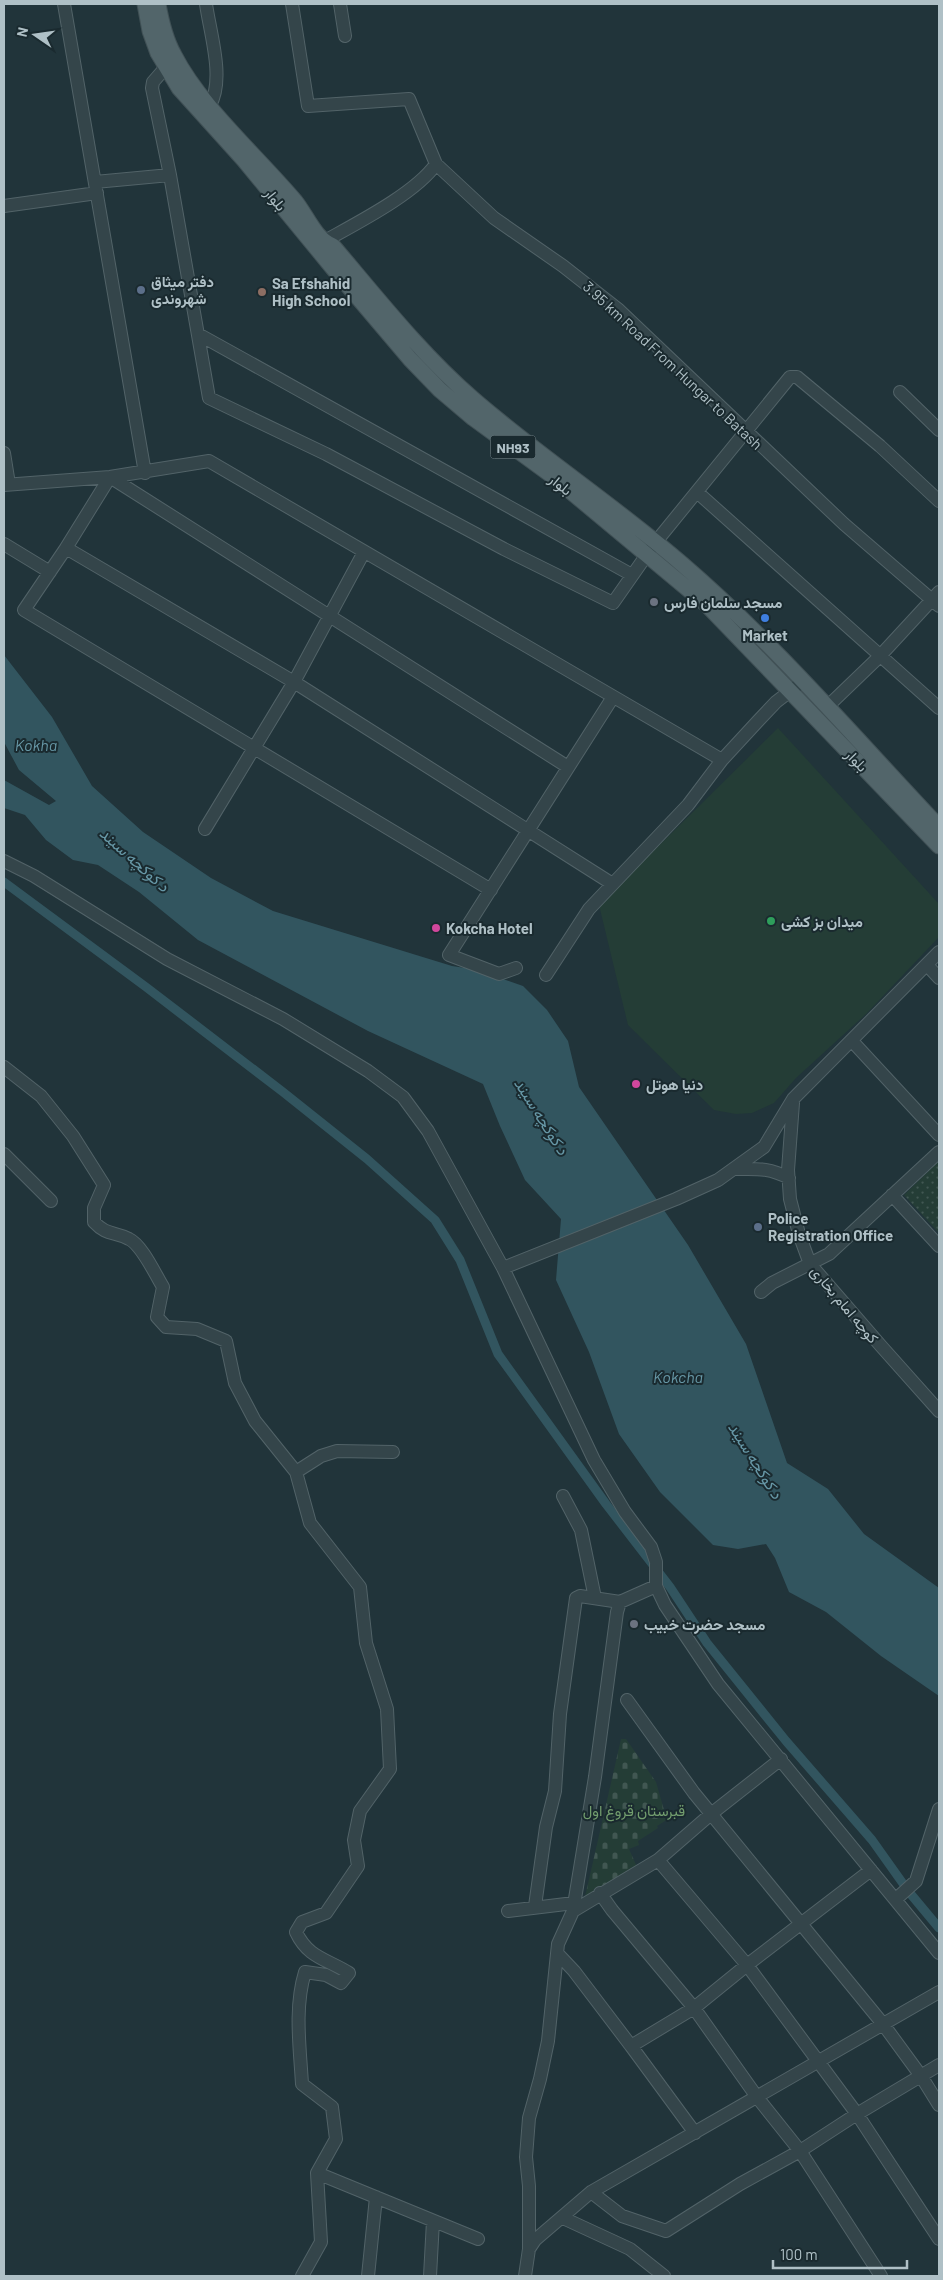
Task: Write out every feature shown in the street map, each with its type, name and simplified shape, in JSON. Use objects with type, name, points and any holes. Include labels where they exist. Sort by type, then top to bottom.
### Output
[{"type":"main road","name":"بلوار","points":[[145,4],[150,31],[166,66],[185,94],[296,202],[323,242],[334,246],[430,359],[472,398],[651,549],[939,846]]},
{"type":"main road","name":"بلوار","points":[[158,4],[161,20],[173,54],[194,86],[332,268],[410,359],[440,390],[473,418],[651,549],[681,563],[732,609],[803,681],[877,758],[939,827]]},
{"type":"street","points":[[64,4],[145,473]]},
{"type":"street","points":[[206,4],[217,77],[216,96],[210,105]]},
{"type":"street","points":[[292,4],[308,106],[408,99],[436,164],[430,172],[388,204],[323,242]]},
{"type":"street","points":[[340,4],[345,36]]},
{"type":"street","points":[[166,66],[153,82],[152,88],[170,175],[209,398],[326,454],[504,549],[613,603],[651,549],[790,376],[797,377],[880,446],[939,501]]},
{"type":"street","name":"3.95 km Road From Hungar to Batash","points":[[436,164],[494,218],[564,266],[619,310],[844,524],[936,599]]},
{"type":"street","points":[[4,206],[170,175]]},
{"type":"street","points":[[198,334],[632,575]]},
{"type":"street","points":[[900,392],[939,430]]},
{"type":"street","points":[[4,453],[6,484],[110,477],[145,473],[209,461],[722,760]]},
{"type":"street","points":[[110,477],[66,548],[24,610],[490,890]]},
{"type":"street","points":[[110,477],[568,767]]},
{"type":"street","points":[[697,492],[879,657],[939,708]]},
{"type":"street","points":[[4,544],[50,572]]},
{"type":"street","points":[[66,548],[294,682],[611,883]]},
{"type":"street","points":[[205,829],[294,682],[364,552]]},
{"type":"street","points":[[827,707],[936,599]]},
{"type":"street","points":[[546,974],[589,909],[611,883],[688,804],[722,760],[776,702],[803,681]]},
{"type":"street","points":[[516,968],[499,974],[449,955],[613,697]]},
{"type":"street","points":[[4,860],[34,876],[167,959],[283,1019],[368,1071],[403,1097],[428,1131],[504,1268],[594,1460],[625,1512],[651,1547],[656,1562],[656,1586],[665,1605],[718,1684],[871,1870],[900,1895],[939,1953]]},
{"type":"street","points":[[504,1268],[554,1246],[676,1199],[718,1180],[764,1148],[793,1099],[939,952]]},
{"type":"street","points":[[927,965],[939,978]]},
{"type":"street","points":[[852,1041],[939,1135]]},
{"type":"street","points":[[4,1067],[41,1096],[73,1136],[104,1185],[94,1208],[94,1222],[102,1231],[130,1239],[142,1252],[163,1287],[157,1317],[166,1327],[197,1329],[226,1341],[235,1383],[254,1421],[296,1472],[310,1523],[360,1587],[366,1643],[388,1709],[390,1769],[360,1811],[354,1840],[358,1866],[326,1914],[302,1922],[296,1932],[302,1945],[317,1958],[348,1973],[341,1983],[326,1975],[305,1972],[301,1984],[298,2020],[302,2084],[332,2107],[336,2140],[317,2173],[321,2242],[302,2276]]},
{"type":"street","name":"کوچه امام بخاری","points":[[793,1099],[789,1178],[790,1199],[799,1234],[810,1264],[939,1411]]},
{"type":"street","points":[[761,1292],[772,1283],[829,1254],[939,1152]]},
{"type":"street","points":[[4,1154],[51,1202]]},
{"type":"street","points":[[734,1169],[763,1168],[774,1170],[789,1178]]},
{"type":"street","points":[[892,1195],[939,1246]]},
{"type":"street","points":[[296,1472],[321,1456],[337,1451],[393,1452]]},
{"type":"street","points":[[563,1496],[581,1530],[595,1598]]},
{"type":"street","points":[[535,1906],[546,1827],[555,1791],[560,1714],[576,1598],[580,1596],[620,1602],[656,1586]]},
{"type":"street","points":[[525,2276],[529,2249],[529,2186],[526,2157],[529,2118],[548,2041],[558,1944],[573,1907],[596,1777],[617,1612],[620,1602]]},
{"type":"street","points":[[627,1700],[711,1814],[883,2024],[921,2076],[939,2105]]},
{"type":"street","points":[[508,1911],[535,1906],[573,1907],[600,1893],[658,1860],[711,1814],[781,1759]]},
{"type":"street","points":[[900,1895],[916,1881],[939,1809]]},
{"type":"street","points":[[658,1860],[747,1965],[857,2114],[939,2239]]},
{"type":"street","points":[[631,2046],[694,2008],[871,1870]]},
{"type":"street","points":[[600,1893],[694,2008],[757,2097],[800,2151],[881,2276]]},
{"type":"street","points":[[558,1954],[574,1970],[694,2133]]},
{"type":"street","points":[[529,2249],[535,2240],[563,2218],[591,2192],[939,1992]]},
{"type":"street","points":[[591,2192],[622,2216],[666,2231],[740,2184],[800,2151],[939,2065]]},
{"type":"street","points":[[317,2173],[478,2239]]},
{"type":"street","points":[[368,2276],[376,2197]]},
{"type":"street","points":[[563,2218],[630,2249],[664,2276]]},
{"type":"street","points":[[430,2276],[433,2221]]},
{"type":"green space","name":"میدان بز کشی","points":[[778,728],[939,904],[939,937],[866,1014],[796,1078],[774,1103],[752,1113],[736,1114],[714,1110],[628,1025],[599,905]]},
{"type":"green space","points":[[939,1161],[939,1233],[904,1195]]},
{"type":"green space","name":"قبرستان قروغ اول","points":[[621,1739],[626,1739],[656,1782],[668,1819],[638,1841],[639,1845],[629,1849],[637,1867],[585,1897]]},
{"type":"water","name":"Kokcha","points":[[4,655],[52,717],[92,786],[143,832],[211,878],[273,911],[452,966],[478,970],[523,986],[547,1010],[568,1041],[579,1087],[688,1245],[746,1344],[787,1463],[828,1489],[864,1534],[939,1588],[939,1696],[881,1656],[826,1612],[789,1592],[775,1558],[766,1544],[738,1549],[713,1545],[660,1492],[619,1434],[589,1352],[556,1280],[561,1219],[525,1180],[483,1084],[368,1031],[198,940],[139,892],[98,865],[73,860],[46,840],[25,815],[4,808],[4,780],[49,805],[56,801],[19,770],[4,742]]},
{"type":"waterway","points":[[4,882],[146,987],[283,1092],[367,1159],[435,1220],[460,1260],[498,1354],[606,1504],[670,1587],[707,1643],[786,1741],[872,1840],[909,1892],[939,1928]]},
{"type":"place","name":"دفتر میثاق شهروندی","points":[[141,290]]},
{"type":"place","name":"Sa Efshahid High School","points":[[262,292]]},
{"type":"place","name":"مسجد سلمان فارس","points":[[654,602]]},
{"type":"place","name":"Market","points":[[765,618]]},
{"type":"place","name":"میدان بز کشی","points":[[771,921]]},
{"type":"place","name":"Kokcha Hotel","points":[[436,928]]},
{"type":"place","name":"دنیا هوتل","points":[[636,1084]]},
{"type":"place","name":"Police Registration Office","points":[[758,1227]]},
{"type":"place","name":"مسجد حضرت خبیب","points":[[634,1624]]},
{"type":"water label","name":"Kokha","points":[[36,744]]},
{"type":"water label","name":"د کوکچه سیند","points":[[135,859]]},
{"type":"water label","name":"د کوکچه سیند","points":[[542,1116]]},
{"type":"water label","name":"د کوکچه سیند","points":[[756,1460]]}]
